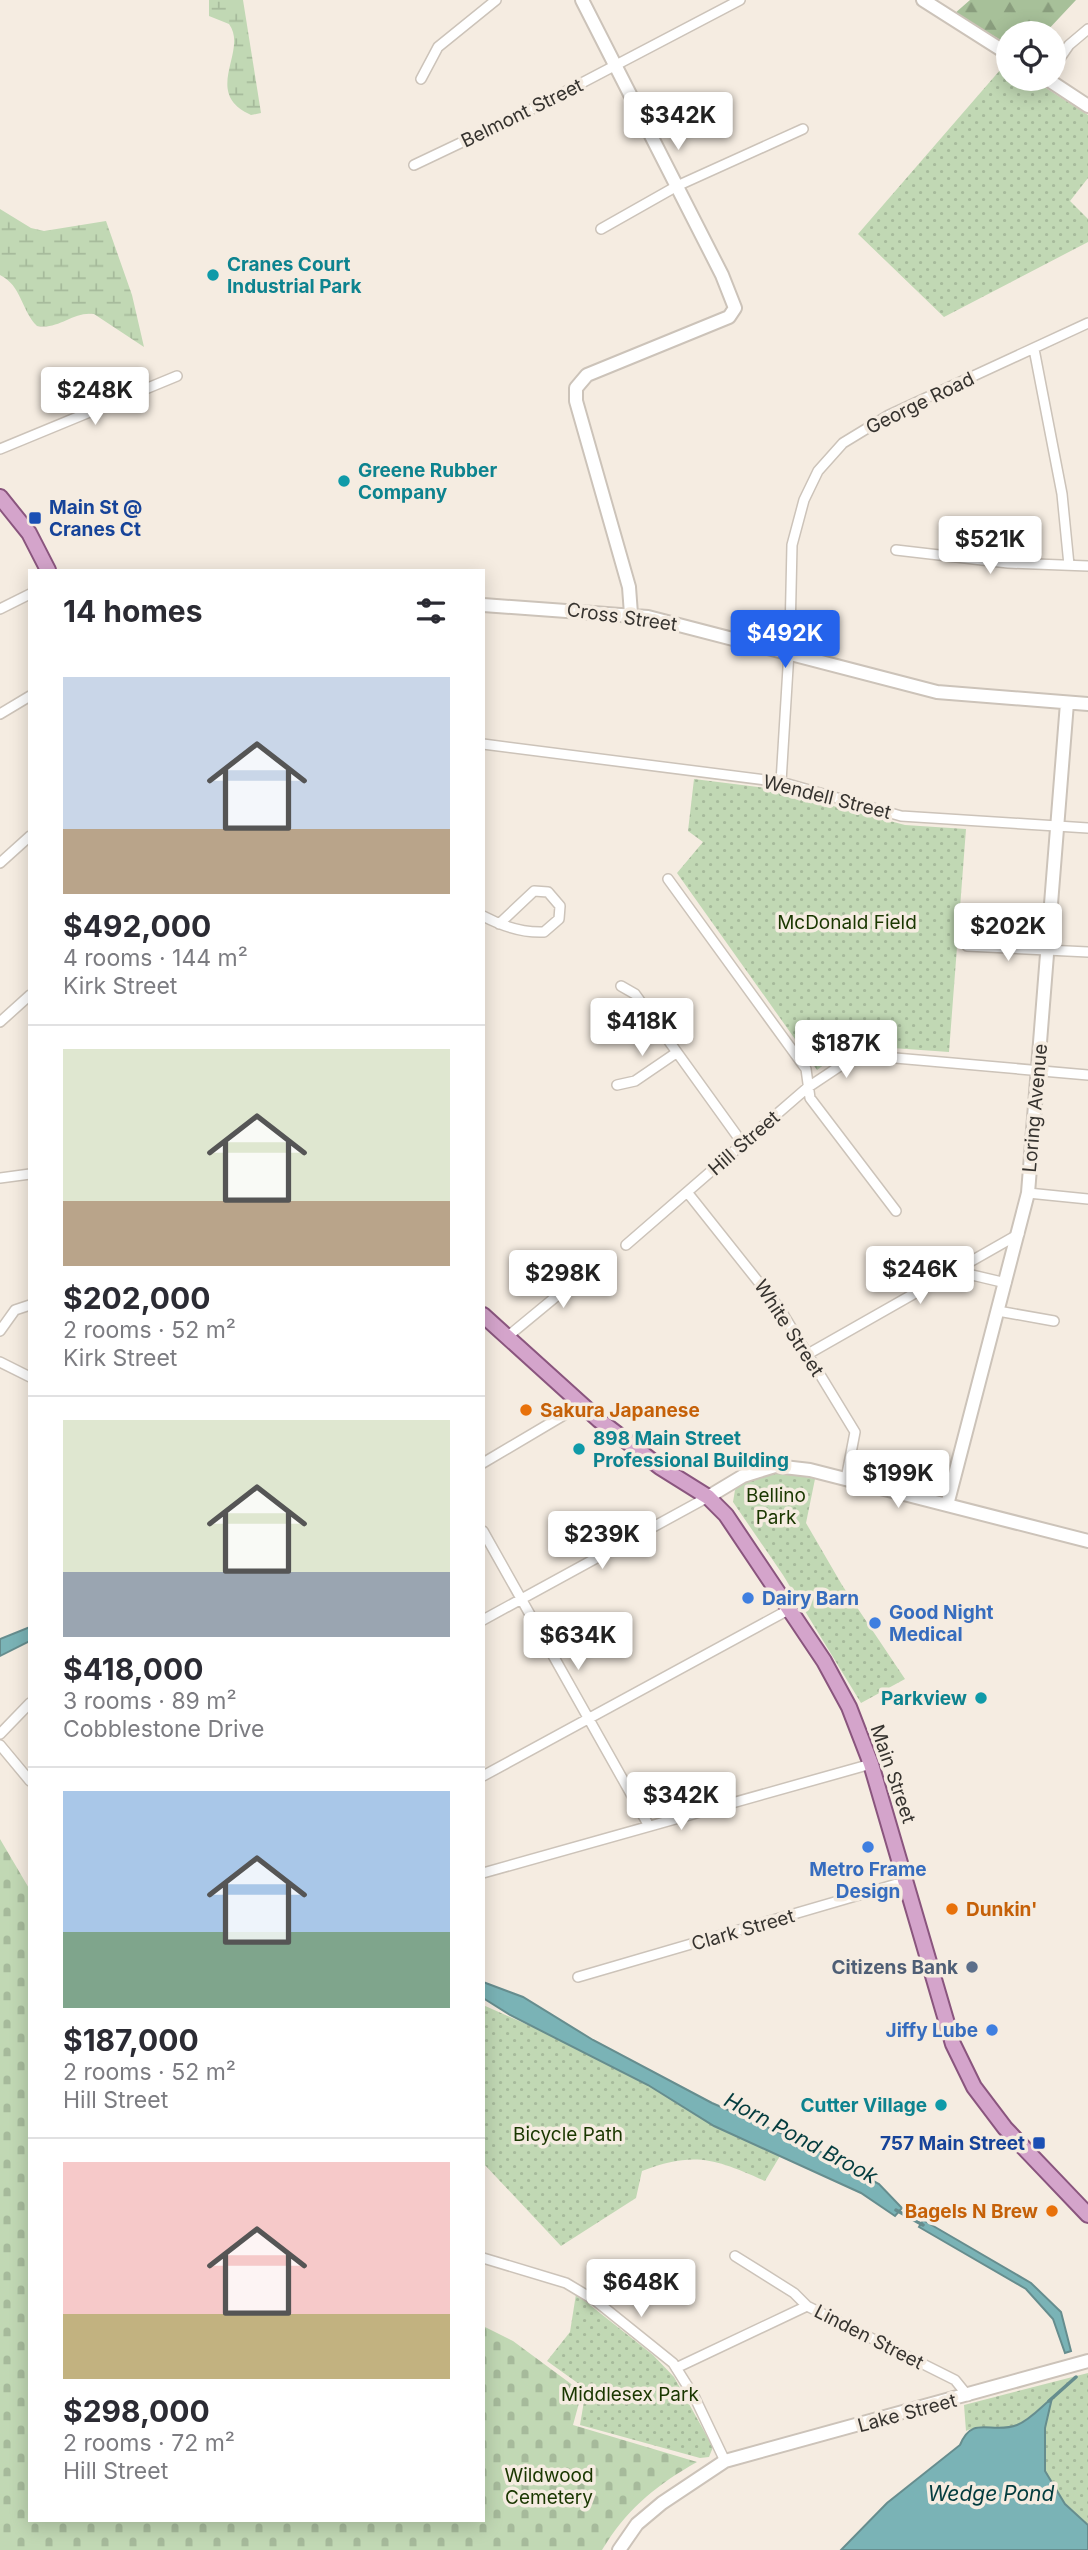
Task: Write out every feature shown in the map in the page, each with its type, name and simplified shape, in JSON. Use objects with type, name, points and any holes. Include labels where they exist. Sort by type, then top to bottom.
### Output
[{"type":"main road","points":[[0,497],[29,533],[47,569]]},
{"type":"main road","name":"Main Street","points":[[485,1317],[581,1405],[660,1466],[708,1497],[726,1515],[790,1609],[849,1707],[871,1764],[907,1881],[942,2011],[953,2044],[974,2087],[1006,2128],[1088,2215]]},
{"type":"street","points":[[421,79],[438,47],[496,0]]},
{"type":"street","points":[[582,0],[723,275],[735,311],[729,317],[589,374],[580,382],[576,399],[629,587],[631,614]]},
{"type":"street","name":"Belmont Street","points":[[414,165],[615,66],[740,0]]},
{"type":"street","points":[[923,0],[996,46]]},
{"type":"street","points":[[1066,49],[1088,29]]},
{"type":"street","points":[[1065,91],[1088,106]]},
{"type":"street","points":[[601,229],[677,186],[803,130]]},
{"type":"street","name":"George Road","points":[[781,782],[792,545],[804,500],[818,471],[843,443],[889,415],[1088,323]]},
{"type":"street","points":[[1034,349],[1062,494],[1069,565]]},
{"type":"street","points":[[0,449],[177,376]]},
{"type":"street","points":[[896,550],[1007,563],[1088,566]]},
{"type":"street","points":[[0,609],[28,595]]},
{"type":"street","name":"Cross Street","points":[[485,605],[631,614],[669,621],[937,692],[1088,704]]},
{"type":"street","points":[[0,714],[28,697]]},
{"type":"street","name":"Loring Avenue","points":[[947,1505],[1028,1193],[1067,703]]},
{"type":"street","name":"Wendell Street","points":[[485,744],[781,782],[901,816],[1088,828]]},
{"type":"street","points":[[0,863],[28,838]]},
{"type":"street","points":[[668,879],[806,1069],[810,1098],[896,1211]]},
{"type":"street","points":[[485,917],[499,923],[517,929],[544,932],[555,925],[560,906],[548,892],[534,891],[499,923]]},
{"type":"street","points":[[967,946],[1088,952]]},
{"type":"street","points":[[621,986],[635,994],[743,1144]]},
{"type":"street","points":[[0,1022],[28,997]]},
{"type":"street","points":[[617,1085],[635,1081],[676,1053]]},
{"type":"street","name":"Hill Street","points":[[626,1245],[807,1087],[849,1060],[884,1057],[1088,1075]]},
{"type":"street","points":[[0,1178],[28,1174]]},
{"type":"street","name":"White Street","points":[[687,1192],[780,1309],[855,1432],[846,1479]]},
{"type":"street","points":[[1028,1193],[1088,1199]]},
{"type":"street","points":[[808,1354],[951,1270],[1019,1234]]},
{"type":"street","points":[[507,1337],[604,1257]]},
{"type":"street","points":[[951,1270],[1006,1283]]},
{"type":"street","points":[[0,1331],[15,1310],[28,1306]]},
{"type":"street","points":[[999,1311],[1054,1321]]},
{"type":"street","points":[[0,1354],[0,1362],[28,1376]]},
{"type":"street","points":[[485,1462],[581,1405]]},
{"type":"street","points":[[485,1619],[743,1476],[775,1466],[810,1470],[1088,1541]]},
{"type":"street","points":[[485,1535],[649,1826]]},
{"type":"street","points":[[485,1775],[790,1609]]},
{"type":"street","points":[[0,1734],[28,1705]]},
{"type":"street","points":[[0,1745],[28,1779]]},
{"type":"street","points":[[485,1871],[871,1764]]},
{"type":"street","name":"Clark Street","points":[[578,1977],[907,1881]]},
{"type":"street","name":"Linden Street","points":[[735,2256],[794,2293],[807,2306],[954,2381],[968,2396]]},
{"type":"street","points":[[485,2259],[566,2283],[596,2301],[676,2368],[706,2418],[725,2461]]},
{"type":"street","points":[[676,2368],[807,2306]]},
{"type":"street","name":"Lake Street","points":[[619,2550],[637,2524],[662,2503],[725,2461],[1088,2361]]},
{"type":"green space","points":[[209,0],[243,0],[261,113],[251,115],[237,106],[229,95],[227,84],[234,35],[229,24],[209,16]]},
{"type":"green space","points":[[970,0],[1076,0],[1056,21],[996,21],[996,37],[954,14]]},
{"type":"green space","points":[[996,75],[996,91],[1051,91],[1088,115],[1088,178],[1070,201],[1088,219],[1088,242],[944,317],[858,234]]},
{"type":"green space","points":[[0,209],[31,228],[44,231],[106,221],[132,295],[144,347],[94,314],[79,315],[45,327],[37,326],[13,285],[0,275]]},
{"type":"green space","name":"McDonald Field","points":[[694,779],[765,788],[905,825],[966,829],[949,1052],[850,1045],[817,1070],[677,873],[703,842],[688,831]]},
{"type":"green space","name":"Bellino Park","points":[[778,1471],[815,1479],[806,1523],[842,1585],[905,1679],[861,1703],[783,1575],[733,1502],[735,1490],[740,1485]]},
{"type":"green space","name":"Wildwood Cemetery","points":[[0,1839],[28,1887],[28,2522],[485,2522],[485,2327],[513,2341],[582,2392],[573,2425],[697,2462],[643,2500],[621,2523],[602,2550],[0,2550]]},
{"type":"green space","name":"Bicycle Path","points":[[485,2006],[789,2141],[765,2181],[732,2167],[705,2160],[677,2161],[642,2171],[636,2198],[561,2246],[485,2165]]},
{"type":"green space","name":"Middlesex Park","points":[[576,2294],[653,2355],[674,2377],[713,2447],[709,2457],[700,2458],[580,2425],[586,2389],[547,2361],[570,2332]]},
{"type":"green space","points":[[1088,2373],[1088,2525],[1065,2504],[1045,2471],[1045,2428],[1051,2399],[1023,2421],[999,2430],[975,2428],[966,2431],[964,2405]]},
{"type":"water","points":[[28,1628],[28,1642],[0,1656],[0,1639]]},
{"type":"water","name":"Horn Pond Brook","points":[[485,1983],[523,1997],[593,2040],[712,2103],[806,2144],[879,2184],[902,2208],[895,2216],[861,2193],[714,2126],[648,2085],[510,2015],[485,1999]]},
{"type":"water","points":[[923,2220],[1031,2283],[1061,2312],[1071,2351],[1065,2353],[1053,2319],[1026,2289],[919,2227]]},
{"type":"water","name":"Wedge Pond","points":[[1052,2398],[1045,2428],[1045,2471],[1065,2504],[1088,2525],[1088,2550],[841,2550],[887,2503],[960,2445],[971,2430],[1017,2425],[1031,2417]]},
{"type":"waterway","name":"Horn Pond Brook","points":[[896,2210],[923,2225]]},
{"type":"waterway","name":"Horn Pond Brook","points":[[1049,2401],[1076,2377]]},
{"type":"place","name":"Cranes Court Industrial Park","points":[[213,275]]},
{"type":"place","name":"Greene Rubber Company","points":[[344,481]]},
{"type":"place","name":"Main St @ Cranes Ct","points":[[35,518]]},
{"type":"place","name":"Sakura Japanese","points":[[526,1410]]},
{"type":"place","name":"898 Main Street Professional Building","points":[[579,1449]]},
{"type":"place","name":"Dairy Barn","points":[[748,1598]]},
{"type":"place","name":"Good Night Medical","points":[[875,1623]]},
{"type":"place","name":"Parkview","points":[[981,1698]]},
{"type":"place","name":"Metro Frame Design","points":[[868,1847]]},
{"type":"place","name":"Dunkin'","points":[[952,1909]]},
{"type":"place","name":"Citizens Bank","points":[[972,1967]]},
{"type":"place","name":"Jiffy Lube","points":[[992,2030]]},
{"type":"place","name":"Cutter Village","points":[[941,2105]]},
{"type":"place","name":"757 Main Street","points":[[1039,2143]]},
{"type":"place","name":"Bagels N Brew","points":[[1052,2211]]}]
